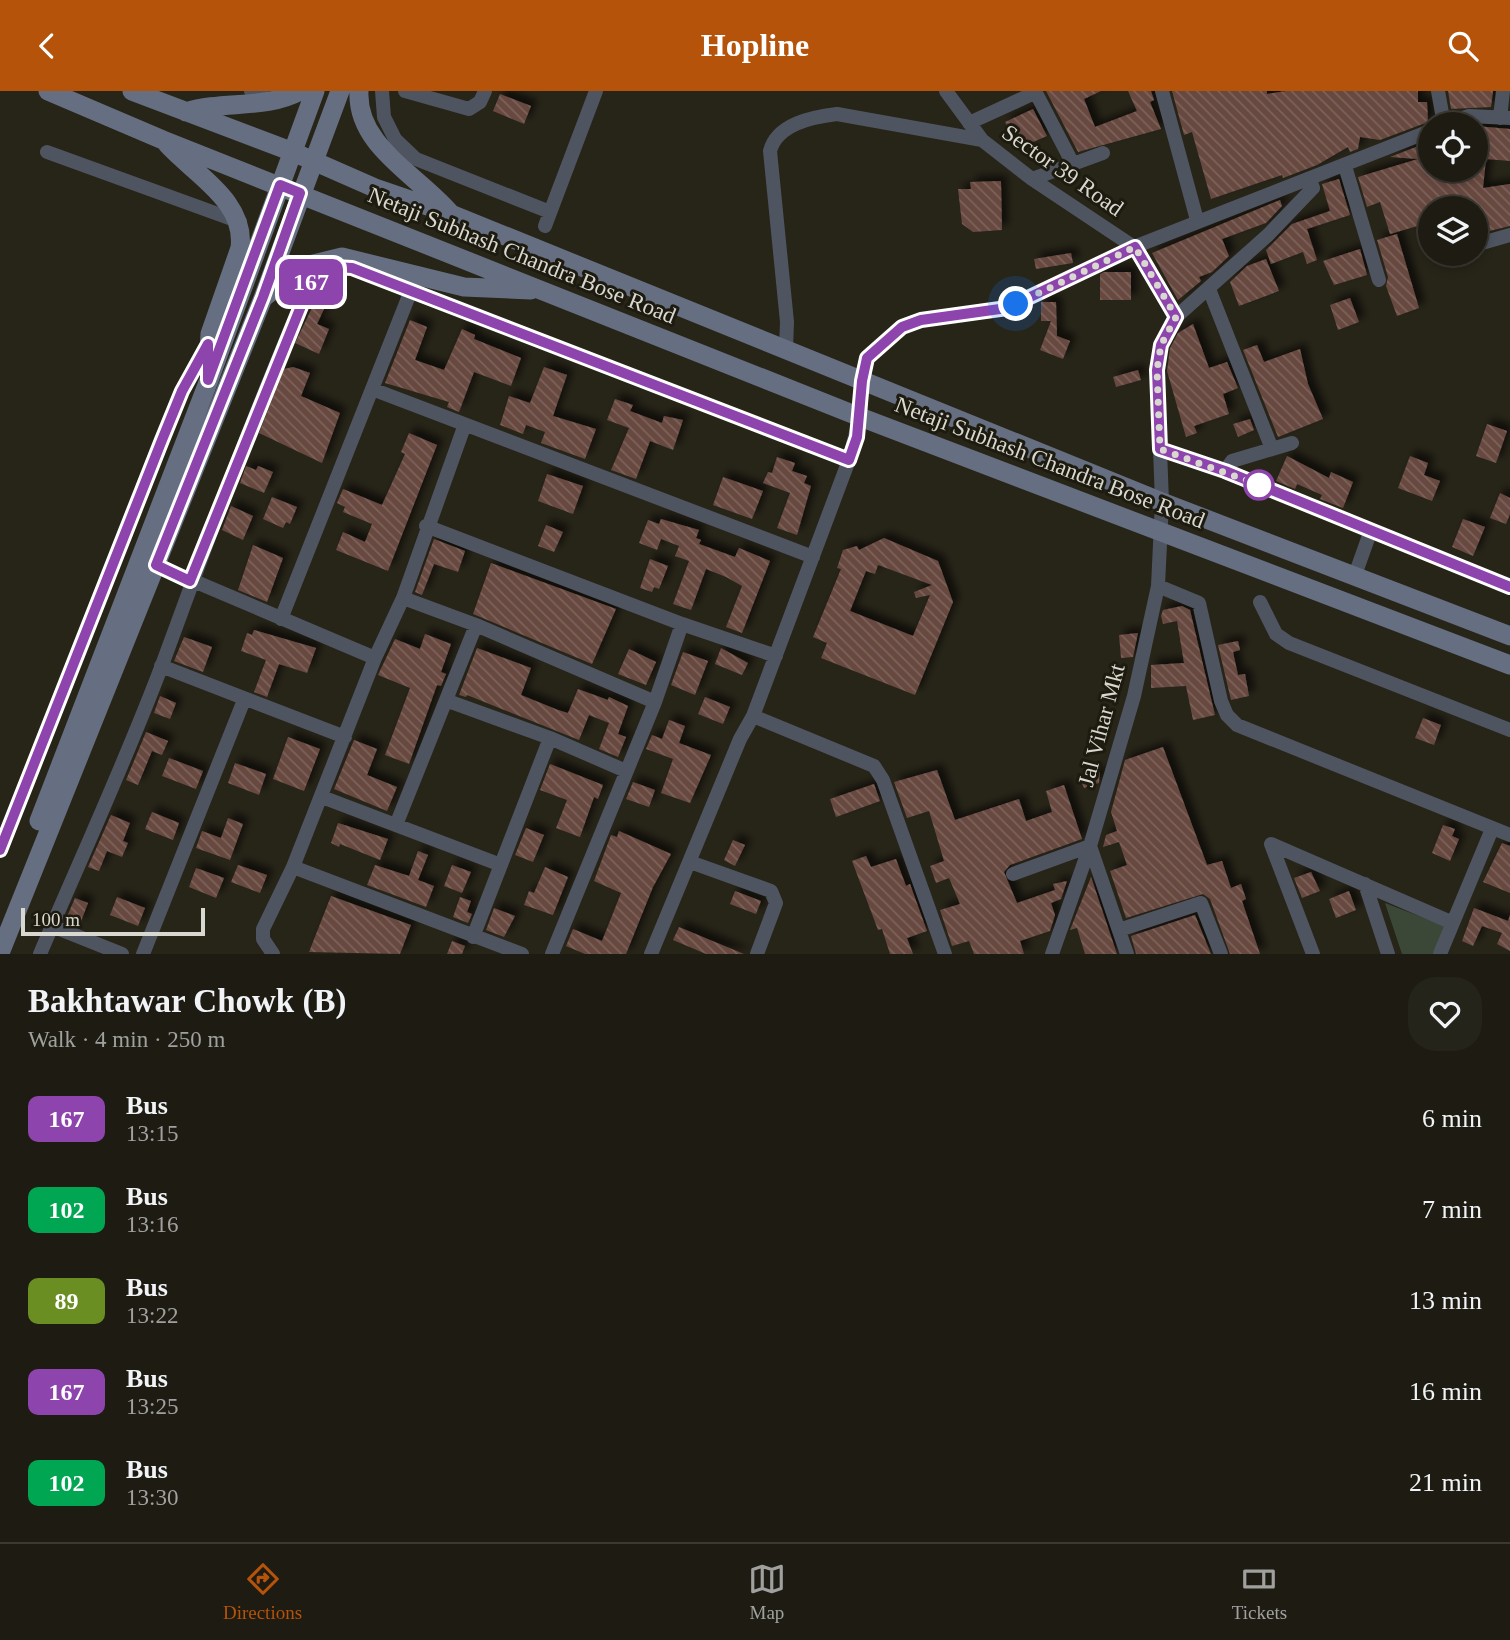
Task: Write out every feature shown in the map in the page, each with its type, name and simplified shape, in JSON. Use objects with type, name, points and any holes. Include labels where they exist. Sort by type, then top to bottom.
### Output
[{"type":"main road","name":"Netaji Subhash Chandra Bose Road","points":[[48,91],[163,140],[860,417],[1510,665]]},
{"type":"main road","name":"Netaji Subhash Chandra Bose Road","points":[[132,91],[293,152],[375,188],[451,214],[1162,502],[1510,636]]},
{"type":"main road","points":[[0,920],[208,380],[315,91]]},
{"type":"main road","points":[[0,953],[263,297],[340,91]]},
{"type":"main road","points":[[359,91],[363,122],[368,133],[385,153],[431,191],[451,214]]},
{"type":"main road","points":[[186,111],[291,95]]},
{"type":"main road","points":[[163,140],[215,188],[240,222],[240,248],[208,344],[208,380]]},
{"type":"main road","points":[[263,297],[305,266],[342,257],[464,287],[525,291],[542,289]]},
{"type":"street","points":[[250,91],[291,95]]},
{"type":"street","points":[[382,91],[384,117],[395,139],[416,159],[548,219],[596,91]]},
{"type":"street","points":[[405,91],[469,109],[480,103],[485,91]]},
{"type":"street","name":"Sector 39 Road","points":[[946,91],[982,141],[1032,179],[1135,247]]},
{"type":"street","points":[[1162,91],[1197,221]]},
{"type":"street","points":[[1438,91],[1442,112]]},
{"type":"street","points":[[1503,91],[1505,118]]},
{"type":"street","points":[[969,123],[1030,95],[1037,95],[1073,164]]},
{"type":"street","points":[[786,350],[787,322],[770,151],[773,139],[780,131],[837,114],[982,141]]},
{"type":"street","points":[[651,954],[740,739],[753,716],[849,460],[860,417],[862,381],[867,358],[908,324],[1007,308],[1135,247],[1197,221],[1310,180],[1418,136]]},
{"type":"street","points":[[47,152],[240,222]]},
{"type":"street","points":[[1032,179],[1103,153]]},
{"type":"street","points":[[1345,166],[1379,280]]},
{"type":"street","points":[[431,191],[439,168]]},
{"type":"street","points":[[1135,247],[1176,317],[1292,212],[1313,188],[1310,180]]},
{"type":"street","points":[[1488,241],[1510,235]]},
{"type":"street","points":[[40,954],[161,666],[190,581],[312,279],[334,267],[352,268],[410,293],[849,460]]},
{"type":"street","points":[[1209,289],[1272,449]]},
{"type":"street","points":[[281,619],[410,293]]},
{"type":"street","name":"Jal Vihar Mkt","points":[[1052,954],[1090,846],[1134,696],[1158,586],[1162,502],[1157,370],[1161,345],[1176,317]]},
{"type":"street","points":[[0,850],[182,391],[208,344]]},
{"type":"street","points":[[372,389],[813,557]]},
{"type":"street","points":[[273,954],[263,939],[263,929],[293,867],[375,658],[403,598],[426,526],[464,426]]},
{"type":"street","points":[[1225,471],[1232,461],[1292,443]]},
{"type":"street","points":[[1160,449],[1225,471],[1510,587]]},
{"type":"street","points":[[426,526],[682,624],[776,656]]},
{"type":"street","points":[[1354,575],[1371,530]]},
{"type":"street","points":[[156,565],[375,658]]},
{"type":"street","points":[[1158,586],[1199,603],[1221,701],[1227,715],[1237,725],[1510,835]]},
{"type":"street","points":[[403,598],[476,625],[655,702]]},
{"type":"street","points":[[1260,602],[1276,634],[1289,643],[1510,730]]},
{"type":"street","points":[[552,954],[655,702],[682,624]]},
{"type":"street","points":[[396,825],[448,701],[476,625]]},
{"type":"street","points":[[161,666],[345,737]]},
{"type":"street","points":[[143,954],[244,699]]},
{"type":"street","points":[[448,701],[550,738],[626,771]]},
{"type":"street","points":[[753,716],[874,766],[883,780],[945,954]]},
{"type":"street","points":[[473,937],[550,738]]},
{"type":"street","points":[[322,797],[501,865]]},
{"type":"street","points":[[1440,954],[1492,829]]},
{"type":"street","points":[[1313,954],[1271,844],[1453,923]]},
{"type":"street","points":[[1013,874],[1090,846],[1127,954]]},
{"type":"street","points":[[690,862],[771,891],[775,896],[776,903],[757,954]]},
{"type":"street","points":[[293,867],[522,954]]},
{"type":"street","points":[[1365,884],[1388,954]]},
{"type":"street","points":[[1119,930],[1201,903],[1221,954]]},
{"type":"street","points":[[52,926],[122,954]]},
{"type":"green space","points":[[1385,903],[1445,926],[1434,954],[1402,954]]},
{"type":"building","points":[[1046,91],[1101,91],[1084,99],[1095,127],[1137,111],[1128,91],[1151,91],[1154,100],[1150,102],[1161,129],[1078,152]]},
{"type":"building","points":[[1172,91],[1267,91],[1267,94],[1286,91],[1418,91],[1418,102],[1427,102],[1428,112],[1418,112],[1418,126],[1380,140],[1360,137],[1358,149],[1350,152],[1348,147],[1317,165],[1283,178],[1282,175],[1211,199],[1192,132],[1184,135]]},
{"type":"building","points":[[1448,91],[1493,91],[1491,107],[1451,109]]},
{"type":"building","points":[[500,94],[531,106],[524,124],[493,111]]},
{"type":"building","points":[[1033,109],[1047,136],[1017,149],[1005,122]]},
{"type":"building","points":[[1488,127],[1510,129],[1510,161],[1488,159]]},
{"type":"building","points":[[1418,146],[1418,159],[1390,157]]},
{"type":"building","points":[[1418,159],[1418,182],[1484,182],[1483,188],[1510,184],[1510,226],[1488,231],[1488,196],[1418,196],[1418,226],[1390,234],[1380,202],[1367,207],[1358,177]]},
{"type":"building","points":[[1339,179],[1350,215],[1307,229],[1317,260],[1307,264],[1303,252],[1271,264],[1266,250],[1292,224],[1330,211],[1322,184]]},
{"type":"building","points":[[1001,181],[1002,230],[973,232],[962,224],[958,189],[971,189],[970,182]]},
{"type":"building","points":[[1280,200],[1282,206],[1266,223],[1222,239],[1229,256],[1212,272],[1199,277],[1201,281],[1178,300],[1152,253]]},
{"type":"building","points":[[1397,234],[1419,308],[1397,316],[1386,286],[1388,277],[1377,240]]},
{"type":"building","points":[[1360,249],[1367,275],[1334,285],[1323,261]]},
{"type":"building","points":[[1071,253],[1073,263],[1036,269],[1034,259]]},
{"type":"building","points":[[1266,259],[1279,291],[1239,306],[1230,282],[1247,266]]},
{"type":"building","points":[[1131,272],[1131,300],[1100,300],[1100,274]]},
{"type":"building","points":[[339,277],[317,324],[329,329],[319,354],[295,343],[325,281]]},
{"type":"building","points":[[1350,298],[1359,322],[1338,330],[1330,305]]},
{"type":"building","points":[[1041,302],[1056,302],[1057,336],[1070,341],[1063,359],[1040,350],[1051,321],[1041,321]]},
{"type":"building","points":[[410,320],[427,327],[415,360],[444,370],[462,329],[475,335],[474,339],[521,358],[511,386],[474,372],[459,412],[447,407],[449,402],[385,383]]},
{"type":"building","points":[[1193,324],[1209,368],[1227,362],[1238,388],[1223,394],[1229,414],[1194,426],[1197,433],[1186,437],[1167,371],[1170,348],[1178,333]]},
{"type":"building","points":[[1257,345],[1264,362],[1300,349],[1308,384],[1323,419],[1278,437],[1243,350]]},
{"type":"building","points":[[293,367],[310,373],[301,396],[340,413],[322,463],[259,433],[284,369]]},
{"type":"building","points":[[544,367],[567,375],[553,416],[596,429],[585,459],[541,443],[545,432],[526,425],[523,434],[500,425],[509,396],[530,403]]},
{"type":"building","points":[[1138,370],[1141,380],[1116,387],[1113,377]]},
{"type":"building","points":[[615,399],[633,405],[630,411],[662,423],[664,416],[683,420],[673,450],[650,441],[636,479],[611,470],[629,428],[607,420]]},
{"type":"building","points":[[1250,419],[1254,430],[1238,437],[1233,424]]},
{"type":"building","points":[[1487,424],[1507,431],[1496,463],[1476,456]]},
{"type":"building","points":[[409,433],[437,445],[388,571],[336,550],[343,532],[365,542],[372,524],[343,512],[345,507],[337,503],[343,489],[382,505],[405,454],[401,452]]},
{"type":"building","points":[[1287,456],[1329,478],[1331,472],[1353,482],[1343,508],[1320,499],[1322,495],[1297,484],[1295,489],[1276,481]]},
{"type":"building","points":[[1410,456],[1428,463],[1424,475],[1440,481],[1432,501],[1398,488]]},
{"type":"building","points":[[777,457],[795,463],[792,471],[807,476],[804,483],[811,486],[797,535],[777,528],[790,493],[763,483],[768,472],[772,473]]},
{"type":"building","points":[[246,466],[256,470],[258,466],[273,472],[264,493],[240,483]]},
{"type":"building","points":[[547,474],[583,486],[573,514],[538,501]]},
{"type":"building","points":[[723,477],[763,491],[752,519],[713,505]]},
{"type":"building","points":[[1500,493],[1510,498],[1510,514],[1506,524],[1490,518]]},
{"type":"building","points":[[272,497],[297,507],[290,524],[286,522],[283,528],[263,519]]},
{"type":"building","points":[[231,506],[253,516],[243,540],[222,530]]},
{"type":"building","points":[[661,519],[699,530],[696,538],[701,540],[699,544],[735,557],[739,548],[770,561],[742,633],[726,627],[742,586],[726,577],[706,569],[691,610],[673,604],[689,561],[675,556],[679,546],[661,539],[657,550],[639,543],[648,520],[659,524]]},
{"type":"building","points":[[1463,519],[1485,527],[1473,556],[1452,547]]},
{"type":"building","points":[[546,525],[563,532],[554,552],[538,546]]},
{"type":"building","points":[[884,538],[938,561],[953,602],[915,695],[821,658],[827,643],[813,637],[841,569],[837,568],[843,550],[857,546],[859,550]],"holes":[[[878,565],[932,585],[914,592],[916,598],[930,595],[913,636],[850,611],[866,571],[875,574]]]},
{"type":"building","points":[[434,539],[465,551],[458,572],[434,564],[422,595],[415,592]]},
{"type":"building","points":[[253,545],[283,558],[267,602],[238,590]]},
{"type":"building","points":[[650,559],[668,566],[659,589],[654,587],[652,592],[640,588]]},
{"type":"building","points":[[491,563],[616,609],[592,664],[473,614]]},
{"type":"building","points":[[1182,606],[1190,610],[1215,715],[1193,720],[1186,686],[1151,688],[1151,665],[1184,663],[1177,621],[1163,624],[1161,616],[1163,610]]},
{"type":"building","points":[[254,630],[316,648],[307,673],[279,664],[267,697],[254,692],[266,660],[241,651],[247,633],[252,635]]},
{"type":"building","points":[[1138,633],[1133,657],[1121,658],[1119,635]]},
{"type":"building","points":[[425,634],[451,644],[441,672],[446,674],[441,686],[437,685],[409,764],[385,755],[410,688],[378,675],[395,639],[420,649]]},
{"type":"building","points":[[184,637],[212,647],[203,672],[174,661]]},
{"type":"building","points":[[1238,641],[1240,650],[1233,652],[1238,675],[1245,674],[1249,696],[1231,700],[1218,645]]},
{"type":"building","points":[[477,648],[531,668],[521,695],[558,710],[568,713],[578,689],[608,700],[609,697],[628,706],[618,734],[626,737],[618,757],[599,749],[609,723],[589,715],[579,740],[467,695],[459,695]]},
{"type":"building","points":[[721,648],[748,663],[742,675],[715,664]]},
{"type":"building","points":[[629,649],[656,662],[646,685],[618,674]]},
{"type":"building","points":[[683,652],[708,661],[695,695],[671,685]]},
{"type":"building","points":[[160,696],[176,703],[170,719],[154,713]]},
{"type":"building","points":[[705,697],[730,707],[723,724],[698,714]]},
{"type":"building","points":[[1423,718],[1441,725],[1434,745],[1415,738]]},
{"type":"building","points":[[669,720],[685,726],[679,743],[711,755],[690,803],[661,793],[673,759],[646,749],[652,735],[662,739]]},
{"type":"building","points":[[146,732],[168,741],[162,755],[152,751],[138,785],[126,780]]},
{"type":"building","points":[[288,737],[320,749],[304,791],[273,779]]},
{"type":"building","points":[[354,740],[377,749],[367,775],[397,787],[387,811],[334,789]]},
{"type":"building","points":[[1163,747],[1207,865],[1222,861],[1231,888],[1241,884],[1246,899],[1242,901],[1260,954],[1230,954],[1210,899],[1203,894],[1126,918],[1110,871],[1127,865],[1119,842],[1103,847],[1106,835],[1117,831],[1111,812],[1125,760]]},
{"type":"building","points":[[169,758],[203,771],[196,789],[162,776]]},
{"type":"building","points":[[235,763],[266,774],[259,795],[228,783]]},
{"type":"building","points":[[550,764],[603,785],[598,799],[594,797],[580,837],[556,828],[567,800],[540,790]]},
{"type":"building","points":[[937,770],[955,820],[1019,799],[1026,821],[1052,812],[1046,791],[1064,785],[1082,839],[1010,865],[1004,872],[1017,903],[1055,890],[1053,884],[1067,881],[1061,899],[1051,903],[1055,915],[1050,931],[1020,941],[1024,954],[974,954],[969,941],[952,946],[940,910],[960,904],[949,878],[936,883],[930,866],[944,861],[929,811],[907,818],[894,782]]},
{"type":"building","points":[[1100,771],[1099,783],[1084,788],[1080,778]]},
{"type":"building","points":[[633,782],[655,790],[649,807],[626,799]]},
{"type":"building","points":[[874,784],[880,801],[836,817],[830,799]]},
{"type":"building","points":[[152,812],[179,823],[173,840],[145,829]]},
{"type":"building","points":[[111,815],[130,823],[123,841],[128,843],[122,857],[107,851],[99,871],[88,867]]},
{"type":"building","points":[[228,818],[243,824],[230,860],[196,848],[202,831],[221,838]]},
{"type":"building","points":[[338,823],[388,839],[380,860],[331,843]]},
{"type":"building","points":[[1443,825],[1455,829],[1452,836],[1459,839],[1450,861],[1432,853]]},
{"type":"building","points":[[526,828],[544,835],[533,862],[515,855]]},
{"type":"building","points":[[619,831],[671,854],[653,887],[626,954],[585,954],[566,946],[573,929],[602,941],[621,893],[594,881],[611,835],[617,837]]},
{"type":"building","points":[[733,840],[745,845],[735,866],[724,860]]},
{"type":"building","points":[[1502,843],[1510,846],[1510,893],[1483,882]]},
{"type":"building","points":[[418,851],[428,855],[418,880],[434,886],[426,907],[367,885],[375,865],[409,876]]},
{"type":"building","points":[[866,856],[871,867],[896,859],[906,886],[910,884],[927,931],[907,938],[913,954],[890,954],[882,929],[878,930],[852,861]]},
{"type":"building","points":[[238,865],[267,875],[260,893],[231,882]]},
{"type":"building","points":[[452,865],[471,872],[462,893],[444,886]]},
{"type":"building","points":[[545,867],[568,877],[553,915],[524,905],[529,891],[534,893]]},
{"type":"building","points":[[196,868],[224,878],[216,898],[189,887]]},
{"type":"building","points":[[1311,872],[1320,891],[1302,898],[1294,878]]},
{"type":"building","points":[[1091,877],[1117,954],[1085,954],[1077,928],[1070,930]]},
{"type":"building","points":[[735,891],[761,901],[756,914],[730,904]]},
{"type":"building","points":[[1349,891],[1356,910],[1336,918],[1329,899]]},
{"type":"building","points":[[331,896],[411,925],[400,954],[309,952]]},
{"type":"building","points":[[117,897],[145,908],[138,926],[110,915]]},
{"type":"building","points":[[460,897],[471,901],[467,912],[472,914],[468,923],[453,917]]},
{"type":"building","points":[[75,898],[88,903],[80,924],[66,919]]},
{"type":"building","points":[[494,908],[515,916],[504,937],[486,930]]},
{"type":"building","points":[[1474,908],[1508,921],[1510,915],[1510,951],[1497,944],[1502,933],[1482,926],[1473,946],[1462,941]]},
{"type":"building","points":[[1195,915],[1211,954],[1136,954],[1131,936]]},
{"type":"building","points":[[679,927],[744,954],[706,954],[673,940]]},
{"type":"building","points":[[452,941],[465,946],[462,954],[447,954]]},
{"type":"bus line","name":"167","points":[[0,850],[182,391],[208,344],[208,380],[280,185],[300,193],[263,297],[156,565],[190,581],[312,279],[325,270],[334,267],[352,268],[410,293],[849,460],[857,437],[867,358],[902,327],[921,320],[1007,308],[1135,247],[1176,317],[1161,345],[1157,370],[1160,449],[1225,471],[1510,587]]},
{"type":"route","points":[[1016,304],[1135,247],[1176,317],[1161,345],[1157,370],[1160,449],[1259,485]]}]
